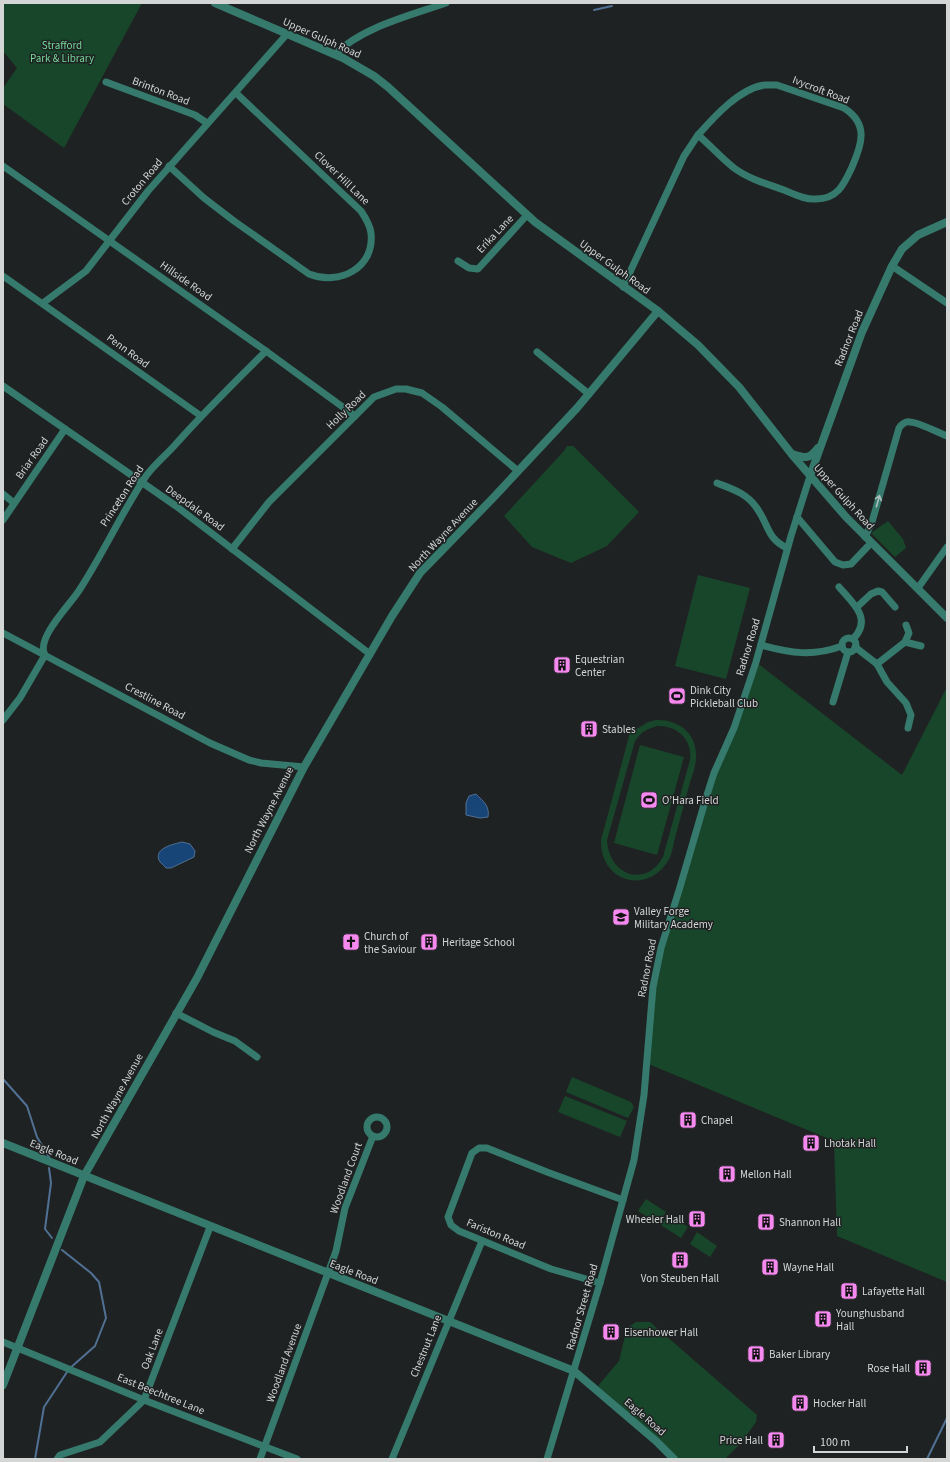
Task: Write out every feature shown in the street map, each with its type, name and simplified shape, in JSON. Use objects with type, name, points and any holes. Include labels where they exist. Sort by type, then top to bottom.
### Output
[{"type":"street","name":"Upper Gulph Road","points":[[215,3],[357,65],[388,87],[527,215],[579,255],[658,311],[694,341],[739,387],[791,453],[846,517],[947,618]]},
{"type":"street","points":[[335,55],[351,40],[375,28],[446,3]]},
{"type":"street","name":"Croton Road","points":[[43,303],[86,271],[169,166],[287,34]]},
{"type":"street","name":"Brinton Road","points":[[106,82],[195,115],[207,124]]},
{"type":"street","name":"Ivycroft Road","points":[[624,287],[684,156],[698,135],[717,115],[744,92],[757,86],[772,84],[845,109],[857,122],[862,137],[860,148],[843,186],[830,196],[816,199],[806,198],[745,175],[734,168],[698,135]]},
{"type":"street","name":"Clover Hill Lane","points":[[169,166],[204,198],[309,274],[324,278],[338,278],[347,275],[358,267],[368,253],[371,239],[369,226],[361,211],[236,92]]},
{"type":"street","name":"Hillside Road","points":[[3,166],[266,351],[355,416]]},
{"type":"street","name":"Erika Lane","points":[[458,261],[469,268],[478,269],[527,215]]},
{"type":"street","name":"Radnor Road","points":[[634,1160],[644,1095],[653,987],[659,954],[714,773],[734,728],[761,645],[787,548],[810,476],[862,332],[892,266],[902,249],[918,235],[947,222]]},
{"type":"street","points":[[892,266],[947,303]]},
{"type":"street","points":[[3,276],[43,303]]},
{"type":"street","name":"Penn Road","points":[[43,303],[201,416]]},
{"type":"street","name":"North Wayne Avenue","points":[[3,1385],[84,1176],[197,978],[304,767],[399,604],[420,573],[518,471],[588,394],[658,311]]},
{"type":"street","name":"Princeton Road","points":[[45,656],[43,648],[44,642],[57,618],[80,589],[122,514],[147,475],[201,416],[266,351]]},
{"type":"street","points":[[537,352],[588,394]]},
{"type":"street","name":"Deepdale Road","points":[[3,386],[176,506],[370,654]]},
{"type":"street","name":"Holly Road","points":[[232,549],[269,502],[374,397],[396,389],[406,389],[422,393],[442,407],[518,471]]},
{"type":"street","points":[[865,537],[872,522],[901,425],[905,422],[913,422],[947,436]]},
{"type":"street","name":"Briar Road","points":[[3,520],[66,429]]},
{"type":"street","points":[[791,453],[804,458],[809,457],[814,454],[822,443]]},
{"type":"street","points":[[717,483],[738,491],[748,498],[757,508],[772,537],[777,543],[787,548]]},
{"type":"street","points":[[3,494],[14,503]]},
{"type":"street","points":[[797,517],[836,562],[843,565],[851,564],[871,543]]},
{"type":"street","points":[[918,588],[947,547]]},
{"type":"street","points":[[839,587],[856,607],[861,618],[862,627],[853,639],[845,639],[842,642],[842,646]]},
{"type":"street","points":[[856,607],[871,594],[878,591],[882,592],[895,607]]},
{"type":"street","points":[[878,664],[905,642],[909,633],[906,625]]},
{"type":"street","name":"Crestline Road","points":[[3,633],[238,756],[261,763],[304,767]]},
{"type":"street","points":[[833,702],[848,652],[852,651],[855,647],[856,642],[853,639]]},
{"type":"street","points":[[905,642],[921,646]]},
{"type":"street","points":[[761,645],[784,651],[805,653],[829,651],[842,646]]},
{"type":"street","points":[[842,646],[848,652]]},
{"type":"street","points":[[855,647],[878,664],[888,682],[910,708],[911,715],[908,728]]},
{"type":"street","points":[[3,720],[20,698],[45,656]]},
{"type":"street","points":[[176,1013],[213,1032],[235,1041],[257,1057]]},
{"type":"street","name":"Woodland Court","points":[[328,1274],[336,1251],[345,1208],[373,1136]]},
{"type":"street","name":"Eagle Road","points":[[3,1143],[574,1371],[656,1441],[674,1459]]},
{"type":"street","name":"Fariston Road","points":[[600,1283],[551,1269],[459,1231],[451,1225],[448,1217],[472,1153],[479,1148],[487,1148],[623,1200]]},
{"type":"street","name":"Radnor Street Road","points":[[548,1459],[600,1283],[634,1160]]},
{"type":"street","name":"Oak Lane","points":[[57,1459],[60,1455],[100,1442],[144,1400],[210,1226]]},
{"type":"street","name":"Chestnut Lane","points":[[392,1459],[482,1240]]},
{"type":"street","name":"Woodland Avenue","points":[[260,1459],[328,1274]]},
{"type":"street","name":"East Beechtree Lane","points":[[3,1342],[144,1400],[297,1459]]},
{"type":"green space","name":"Strafford Park & Library","points":[[3,3],[142,3],[64,148],[3,104],[3,88],[17,68],[3,51]]},
{"type":"green space","points":[[567,446],[573,446],[639,512],[607,546],[571,563],[532,547],[504,516]]},
{"type":"green space","points":[[888,521],[903,539],[906,548],[895,557],[871,533]]},
{"type":"green space","points":[[698,575],[750,588],[726,679],[675,666]]},
{"type":"green space","points":[[756,662],[902,775],[947,687],[947,1282],[837,1236],[834,1141],[646,1063],[653,987],[706,798]]},
{"type":"green space","points":[[663,720],[677,724],[683,728],[692,738],[695,745],[696,761],[671,855],[663,868],[652,876],[641,880],[629,880],[618,875],[609,867],[603,855],[601,840],[631,729],[635,730],[648,722]],"holes":[[[657,726],[664,726],[677,731],[686,740],[689,746],[690,760],[663,857],[656,867],[647,872],[638,875],[629,874],[614,862],[609,852],[607,840],[635,741],[647,730]]]},
{"type":"green space","name":"O’Hara Field","points":[[640,745],[684,757],[657,855],[614,843]]},
{"type":"green space","points":[[572,1077],[631,1102],[634,1107],[628,1118],[566,1092]]},
{"type":"green space","points":[[565,1096],[627,1121],[620,1137],[558,1112]]},
{"type":"green space","points":[[646,1199],[666,1212],[658,1224],[638,1211]]},
{"type":"green space","points":[[668,1214],[688,1227],[681,1238],[661,1225]]},
{"type":"green space","points":[[697,1232],[717,1246],[710,1257],[690,1244]]},
{"type":"green space","points":[[636,1322],[650,1322],[757,1415],[756,1422],[741,1443],[725,1459],[679,1459],[598,1386],[619,1361],[627,1328]]},
{"type":"water","points":[[476,794],[487,807],[488,817],[480,818],[466,815],[466,803],[469,796]]},
{"type":"water","points":[[182,842],[190,844],[195,851],[194,857],[171,868],[166,868],[159,860],[159,852],[166,847]]},
{"type":"waterway","points":[[594,10],[612,6]]},
{"type":"waterway","points":[[3,1079],[27,1106],[37,1137],[50,1159]]},
{"type":"waterway","points":[[49,1168],[51,1183],[45,1229],[52,1238]]},
{"type":"waterway","points":[[35,1459],[44,1407],[69,1369],[95,1346],[106,1318],[99,1282],[91,1273],[62,1250]]},
{"type":"waterway","points":[[927,1459],[947,1418]]},
{"type":"place","name":"Equestrian Center","points":[[562,665]]},
{"type":"place","name":"Dink City Pickleball Club","points":[[677,696]]},
{"type":"place","name":"Stables","points":[[589,729]]},
{"type":"place","name":"O’Hara Field","points":[[649,800]]},
{"type":"place","name":"Valley Forge Military Academy","points":[[621,917]]},
{"type":"place","name":"Church of the Saviour","points":[[351,942]]},
{"type":"place","name":"Heritage School","points":[[429,942]]},
{"type":"place","name":"Chapel","points":[[688,1120]]},
{"type":"place","name":"Lhotak Hall","points":[[811,1143]]},
{"type":"place","name":"Mellon Hall","points":[[727,1174]]},
{"type":"place","name":"Wheeler Hall","points":[[697,1219]]},
{"type":"place","name":"Shannon Hall","points":[[766,1222]]},
{"type":"place","name":"Von Steuben Hall","points":[[680,1260]]},
{"type":"place","name":"Wayne Hall","points":[[770,1267]]},
{"type":"place","name":"Lafayette Hall","points":[[849,1291]]},
{"type":"place","name":"Younghusband Hall","points":[[823,1319]]},
{"type":"place","name":"Eisenhower Hall","points":[[611,1332]]},
{"type":"place","name":"Baker Library","points":[[756,1354]]},
{"type":"place","name":"Rose Hall","points":[[923,1368]]},
{"type":"place","name":"Hocker Hall","points":[[800,1403]]},
{"type":"place","name":"Price Hall","points":[[776,1440]]}]
